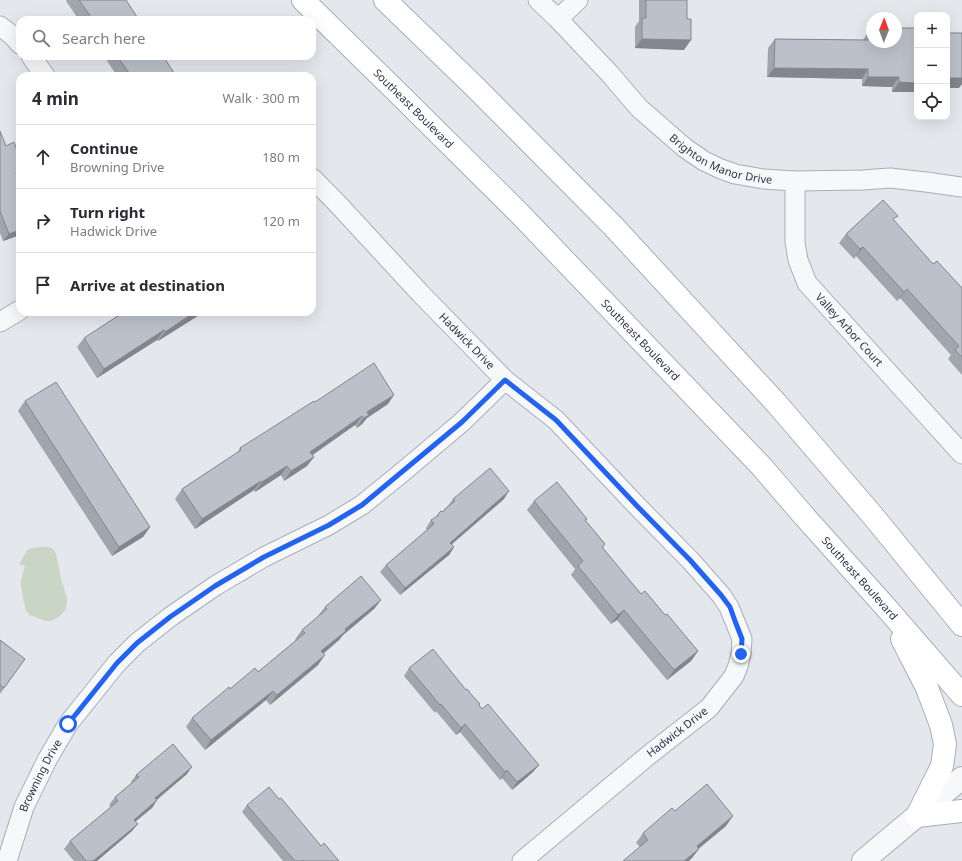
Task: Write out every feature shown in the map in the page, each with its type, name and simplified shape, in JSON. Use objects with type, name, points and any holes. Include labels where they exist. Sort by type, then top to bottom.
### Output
[{"type":"main road","name":"Southeast Boulevard","points":[[303,0],[398,92],[520,214],[762,467],[962,695]]},
{"type":"main road","points":[[385,0],[475,87],[614,227],[777,404],[962,625]]},
{"type":"main road","points":[[883,604],[927,688],[941,725],[946,744],[942,766],[917,816]]},
{"type":"main road","points":[[917,816],[962,811]]},
{"type":"street","name":"Brighton Manor Drive","points":[[538,0],[610,74],[639,108],[685,148],[721,170],[763,180],[863,180],[890,178],[962,187]]},
{"type":"street","points":[[558,19],[578,0]]},
{"type":"street","points":[[0,26],[16,39]]},
{"type":"street","points":[[34,60],[42,72]]},
{"type":"street","name":"Valley Arbor Court","points":[[795,181],[795,242],[798,260],[807,283],[962,454]]},
{"type":"street","name":"Hadwick Drive","points":[[316,182],[420,293],[505,380],[556,420],[690,560],[730,607],[742,639],[741,654],[734,676],[709,708],[650,754],[522,861]]},
{"type":"street","points":[[0,322],[16,312]]},
{"type":"street","name":"Browning Drive","points":[[7,861],[24,806],[47,760],[68,724],[117,663],[137,643],[170,617],[215,586],[264,557],[329,525],[362,505],[462,422],[505,380]]},
{"type":"street","points":[[863,861],[962,778]]},
{"type":"green space","points":[[49,547],[53,549],[56,554],[67,598],[66,609],[59,617],[51,621],[45,621],[30,615],[26,611],[23,598],[21,580],[25,566],[19,564],[28,549]]},
{"type":"building","points":[[79,0],[126,0],[136,16],[90,16]]},
{"type":"building","points":[[646,0],[687,0],[687,19],[691,19],[691,40],[642,39],[642,18],[646,18]]},
{"type":"building","points":[[902,28],[914,28],[914,83],[899,82],[899,77],[868,77],[868,69],[774,68],[775,39],[866,40],[866,48],[902,48]]},
{"type":"building","points":[[950,33],[962,33],[962,78],[950,78]]},
{"type":"building","points":[[120,60],[166,60],[173,72],[128,72]]},
{"type":"building","points":[[0,131],[6,146],[14,142],[16,147],[16,231],[9,234],[0,211]]},
{"type":"building","points":[[883,200],[898,216],[893,219],[933,264],[937,261],[962,288],[962,357],[955,350],[959,346],[907,289],[904,292],[863,247],[860,249],[846,234]]},
{"type":"building","points":[[118,316],[189,316],[165,332],[164,330],[104,369],[84,338]]},
{"type":"building","points":[[374,363],[394,395],[367,412],[369,415],[364,418],[362,416],[310,452],[314,457],[291,471],[287,466],[202,519],[182,489],[241,450],[240,448],[314,401],[315,402]]},
{"type":"building","points":[[56,382],[150,527],[119,547],[25,401]]},
{"type":"building","points":[[490,468],[509,491],[450,543],[454,547],[405,588],[386,565],[434,524],[431,520],[439,515],[438,514],[441,511],[442,512],[445,510],[455,501],[453,499]]},
{"type":"building","points":[[557,482],[605,544],[602,547],[641,594],[645,591],[665,615],[667,614],[698,651],[674,670],[624,610],[618,615],[578,566],[583,561],[534,501]]},
{"type":"building","points":[[361,576],[381,600],[345,629],[346,631],[321,651],[325,655],[277,695],[273,691],[211,740],[192,718],[229,687],[230,689],[255,668],[258,672],[305,633],[302,630],[327,609],[325,607]]},
{"type":"building","points":[[0,640],[25,659],[4,688],[0,685]]},
{"type":"building","points":[[433,649],[466,690],[467,689],[480,704],[479,705],[482,709],[488,704],[539,765],[517,782],[507,770],[505,772],[465,724],[461,728],[409,668]]},
{"type":"building","points":[[173,744],[192,767],[155,798],[157,800],[134,820],[138,824],[93,861],[86,861],[70,841],[118,801],[115,797],[139,777],[136,775]]},
{"type":"building","points":[[707,784],[733,816],[697,846],[699,849],[684,861],[623,861],[648,840],[643,833],[672,808],[675,811]]},
{"type":"building","points":[[269,787],[279,799],[281,798],[321,846],[324,843],[339,861],[295,861],[247,805]]},
{"type":"route","points":[[68,724],[117,663],[137,643],[170,617],[215,586],[264,557],[329,525],[362,505],[462,422],[505,380],[556,420],[690,560],[721,595],[730,607],[742,639],[741,654]]}]
